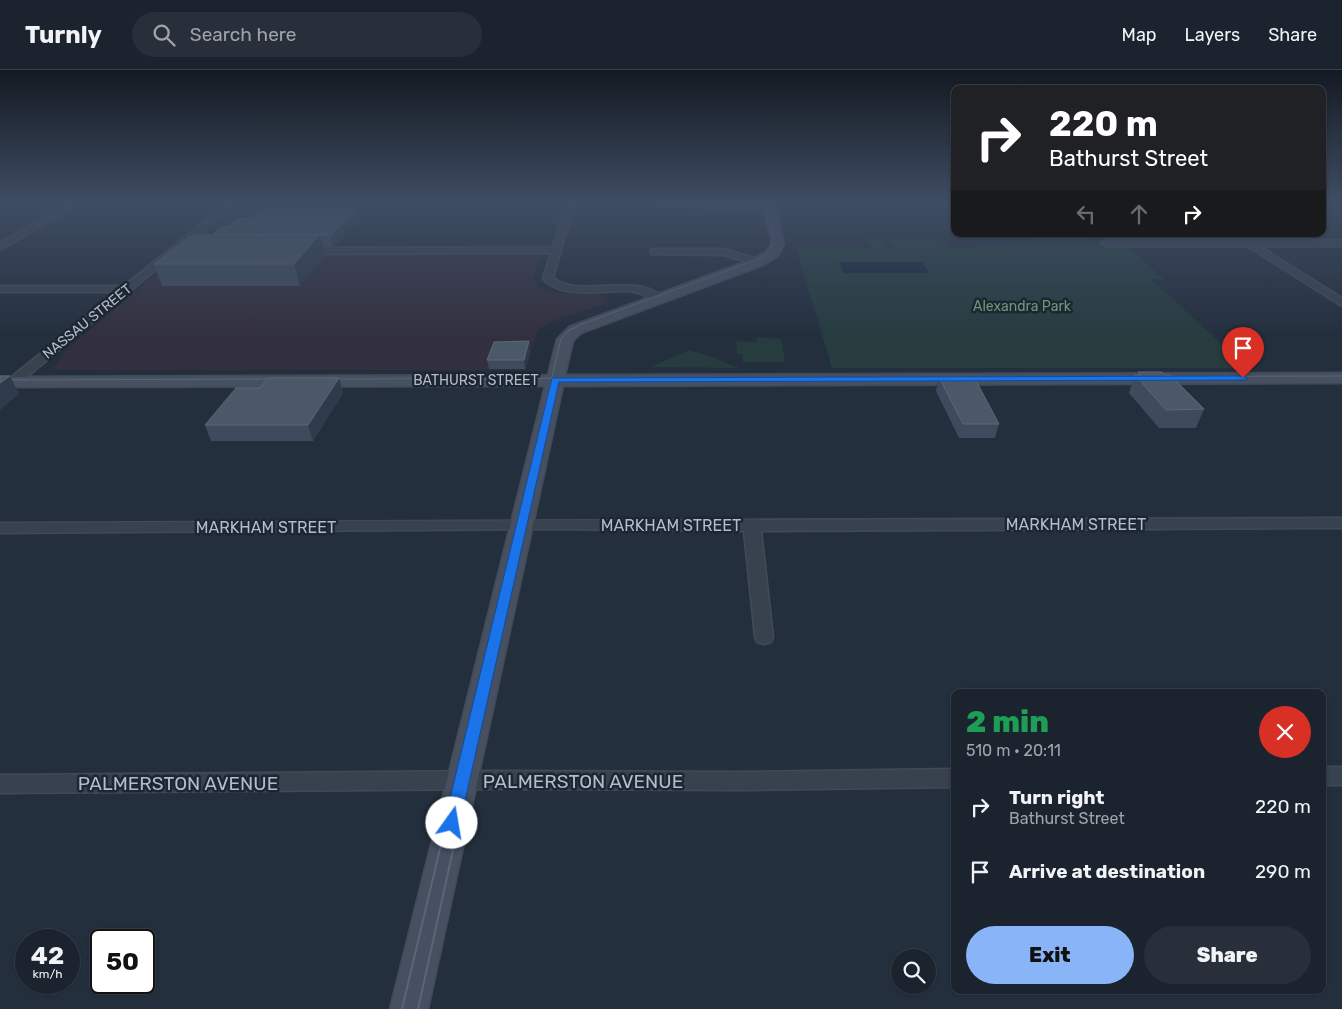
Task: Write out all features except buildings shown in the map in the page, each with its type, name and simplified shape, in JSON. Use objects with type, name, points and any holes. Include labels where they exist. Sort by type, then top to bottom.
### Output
[{"type":"main road","points":[[410,1009],[563,343],[570,333],[587,324],[758,262],[772,254],[777,248]]},
{"type":"main road","name":"BATHURST STREET","points":[[6,382],[1342,378]]},
{"type":"street","name":"NASSAU STREET","points":[[6,382],[126,289],[175,248]]},
{"type":"street","points":[[1256,248],[1342,303]]},
{"type":"street","points":[[294,251],[557,250],[548,280],[554,284],[570,288],[637,289],[659,298]]},
{"type":"street","points":[[171,251],[188,251]]},
{"type":"street","points":[[654,252],[724,252],[758,262]]},
{"type":"street","points":[[0,289],[126,289]]},
{"type":"street","name":"MARKHAM STREET","points":[[0,528],[522,524],[752,526],[1342,523]]},
{"type":"street","points":[[752,526],[764,637]]},
{"type":"street","points":[[1326,776],[1342,776]]},
{"type":"street","name":"PALMERSTON AVENUE","points":[[0,784],[741,781],[951,778]]},
{"type":"shaded area","points":[[535,254],[541,257],[533,280],[539,287],[552,292],[599,294],[609,299],[607,303],[550,322],[540,329],[536,336],[526,370],[53,370],[64,352],[173,260],[192,255]]},
{"type":"green space","name":"Alexandra Park","points":[[797,248],[1129,248],[1164,279],[1151,279],[1248,368],[832,368]]},
{"type":"green space","points":[[756,337],[781,339],[785,362],[743,362],[743,354],[737,354],[736,341],[757,342]]},
{"type":"green space","points":[[689,350],[710,356],[738,368],[651,367]]},
{"type":"water","points":[[839,262],[922,262],[929,273],[844,273]]},
{"type":"tram line","points":[[552,378],[561,339],[568,331],[582,324],[764,257],[771,248]]},
{"type":"tram line","points":[[552,378],[1342,376]]},
{"type":"tram line","points":[[325,379],[552,378]]},
{"type":"tram line","points":[[460,765],[552,378]]},
{"type":"tram line","points":[[0,380],[280,379]]},
{"type":"tram line","points":[[472,765],[557,382]]},
{"type":"tram line","points":[[402,1009],[460,764]]},
{"type":"tram line","points":[[418,1009],[472,764]]},
{"type":"route","points":[[452,823],[555,380],[1243,378]]}]
